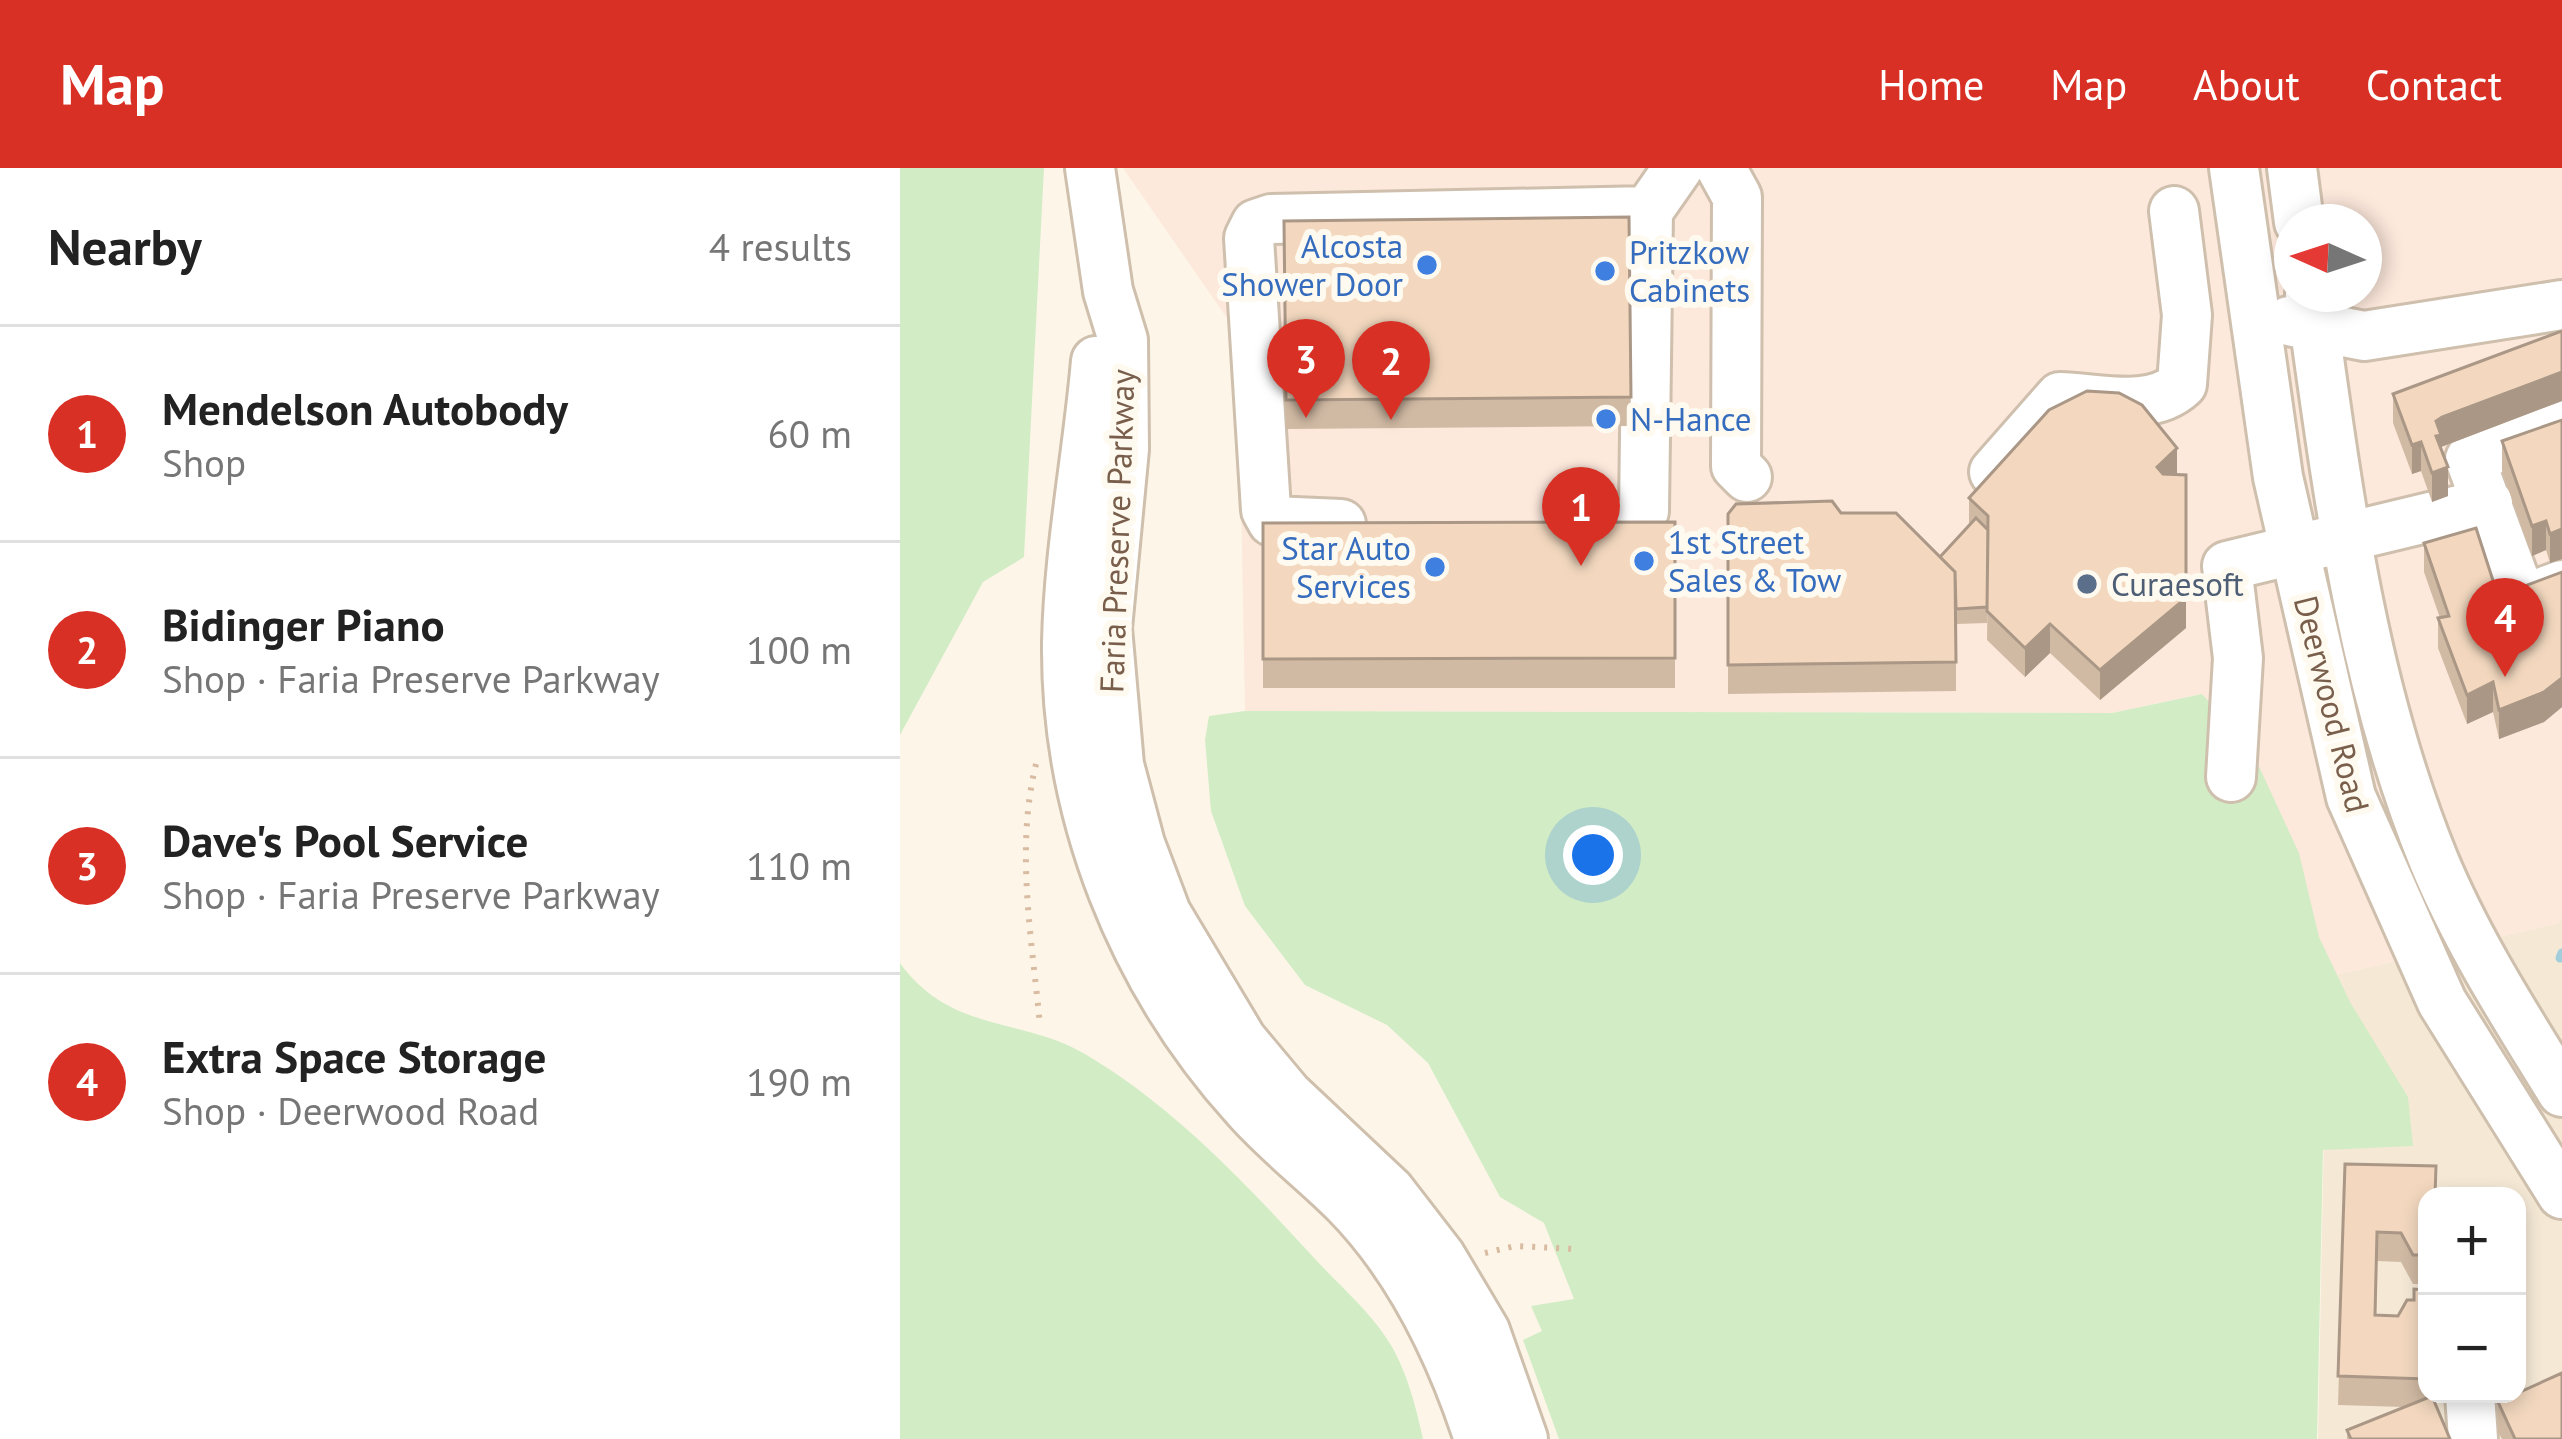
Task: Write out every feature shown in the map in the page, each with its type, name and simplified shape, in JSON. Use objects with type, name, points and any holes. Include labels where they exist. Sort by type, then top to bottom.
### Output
[{"type":"street","name":"Faria Preserve Parkway","points":[[1090,168],[1108,291],[1123,340],[1124,449],[1108,610],[1111,704],[1140,844],[1166,913],[1242,1040],[1288,1095],[1390,1191],[1450,1271],[1484,1331],[1523,1439]]},
{"type":"street","points":[[1534,525],[1625,525],[1638,520],[1644,511],[1648,211],[1678,168]]},
{"type":"street","points":[[1721,168],[1737,197],[1733,427],[1736,466],[1748,477]]},
{"type":"street","name":"Deerwood Road","points":[[2234,168],[2252,317],[2293,546],[2350,797],[2442,1002],[2560,1187]]},
{"type":"street","points":[[2293,168],[2297,204]]},
{"type":"street","points":[[1397,524],[1283,523],[1272,521],[1266,511],[1249,238],[1256,224],[1271,219],[1648,211]]},
{"type":"street","points":[[1982,485],[2060,397],[2141,402],[2167,398],[2182,384],[2187,315],[2174,211]]},
{"type":"street","name":"Faria Preserve Parkway","points":[[1108,291],[1072,570],[1071,718],[1100,859],[1126,928],[1163,995],[1249,1110],[1350,1205],[1401,1271],[1444,1346],[1479,1439]]},
{"type":"street","points":[[2318,312],[2364,336],[2562,305]]},
{"type":"street","points":[[2187,315],[2252,317],[2290,312]]},
{"type":"street","name":"Deerwood Road","points":[[2312,312],[2345,539],[2375,684],[2434,862],[2489,973],[2562,1091]]},
{"type":"street","points":[[2562,423],[2470,459],[2522,600],[2562,585]]},
{"type":"street","points":[[2231,777],[2238,658],[2227,566],[2293,546],[2345,539],[2488,502]]},
{"type":"street","points":[[2471,1403],[2473,1439]]},
{"type":"path","points":[[1040,1025],[1026,881],[1029,793],[1037,762],[1071,718]]},
{"type":"path","points":[[1450,1271],[1494,1249],[1575,1249]]},
{"type":"shaded area","points":[[1123,168],[2562,168],[2562,918],[2558,923],[2327,977],[2201,694],[2112,713],[1245,711],[1238,334]]},
{"type":"shaded area","points":[[2562,918],[2562,1439],[2318,1439],[2327,977],[2558,923]]},
{"type":"green space","points":[[900,168],[1044,168],[1024,557],[983,582],[900,735]]},
{"type":"green space","points":[[2202,694],[2250,747],[2299,853],[2319,937],[2350,1002],[2408,1097],[2413,1146],[2323,1150],[2317,1439],[1559,1439],[1523,1340],[1542,1331],[1531,1306],[1574,1299],[1544,1223],[1500,1197],[1428,1063],[1387,1025],[1305,985],[1245,906],[1211,811],[1205,740],[1209,716],[1245,711],[2112,713]]},
{"type":"green space","points":[[900,963],[941,1002],[1085,1054],[1150,1098],[1208,1149],[1378,1326],[1404,1372],[1423,1439],[900,1439]]},
{"type":"building","points":[[1629,217],[1631,397],[1286,400],[1284,221]]},
{"type":"building","points":[[2562,331],[2562,372],[2436,421],[2441,435],[2436,436],[2448,467],[2432,473],[2421,442],[2412,445],[2393,394]]},
{"type":"building","name":"Curaesoft","points":[[2087,391],[2119,393],[2142,405],[2177,448],[2157,467],[2163,474],[2186,475],[2186,598],[2100,670],[2050,624],[2025,648],[1987,611],[1988,516],[1969,498],[2049,410]]},
{"type":"building","points":[[2562,420],[2562,529],[2550,534],[2546,521],[2532,526],[2502,441]]},
{"type":"building","points":[[1832,501],[1841,513],[1896,513],[1955,572],[1956,662],[1728,665],[1728,514],[1736,504]]},
{"type":"building","points":[[1976,518],[1988,530],[1987,607],[1956,609],[1955,572],[1940,557]]},
{"type":"building","points":[[1675,522],[1675,658],[1263,659],[1263,523]]},
{"type":"building","points":[[2476,528],[2498,596],[2562,572],[2562,678],[2544,692],[2499,710],[2493,682],[2467,695],[2438,618],[2449,616],[2424,543]]},
{"type":"building","points":[[2345,1164],[2436,1166],[2435,1187],[2418,1187],[2418,1255],[2413,1255],[2401,1233],[2377,1232],[2375,1315],[2398,1316],[2418,1289],[2418,1379],[2338,1376]]},
{"type":"building","points":[[2562,1373],[2562,1439],[2515,1439],[2498,1403],[2526,1403],[2526,1389]]},
{"type":"building","points":[[2418,1402],[2435,1403],[2450,1439],[2351,1439],[2347,1430]]},
{"type":"waterway","points":[[2560,958],[2562,953]]},
{"type":"place","name":"Alcosta Shower Door","points":[[1427,265]]},
{"type":"place","name":"Pritzkow Cabinets","points":[[1605,271]]},
{"type":"place","name":"Dave's Pool Service","points":[[1306,418]]},
{"type":"place","name":"N-Hance","points":[[1606,419]]},
{"type":"place","name":"Bidinger Piano","points":[[1391,420]]},
{"type":"place","name":"1st Street Sales & Tow","points":[[1644,561]]},
{"type":"place","name":"Mendelson Autobody","points":[[1581,566]]},
{"type":"place","name":"Star Auto Services","points":[[1435,567]]},
{"type":"place","name":"Curaesoft","points":[[2087,584]]},
{"type":"place","name":"Extra Space Storage","points":[[2505,677]]}]
